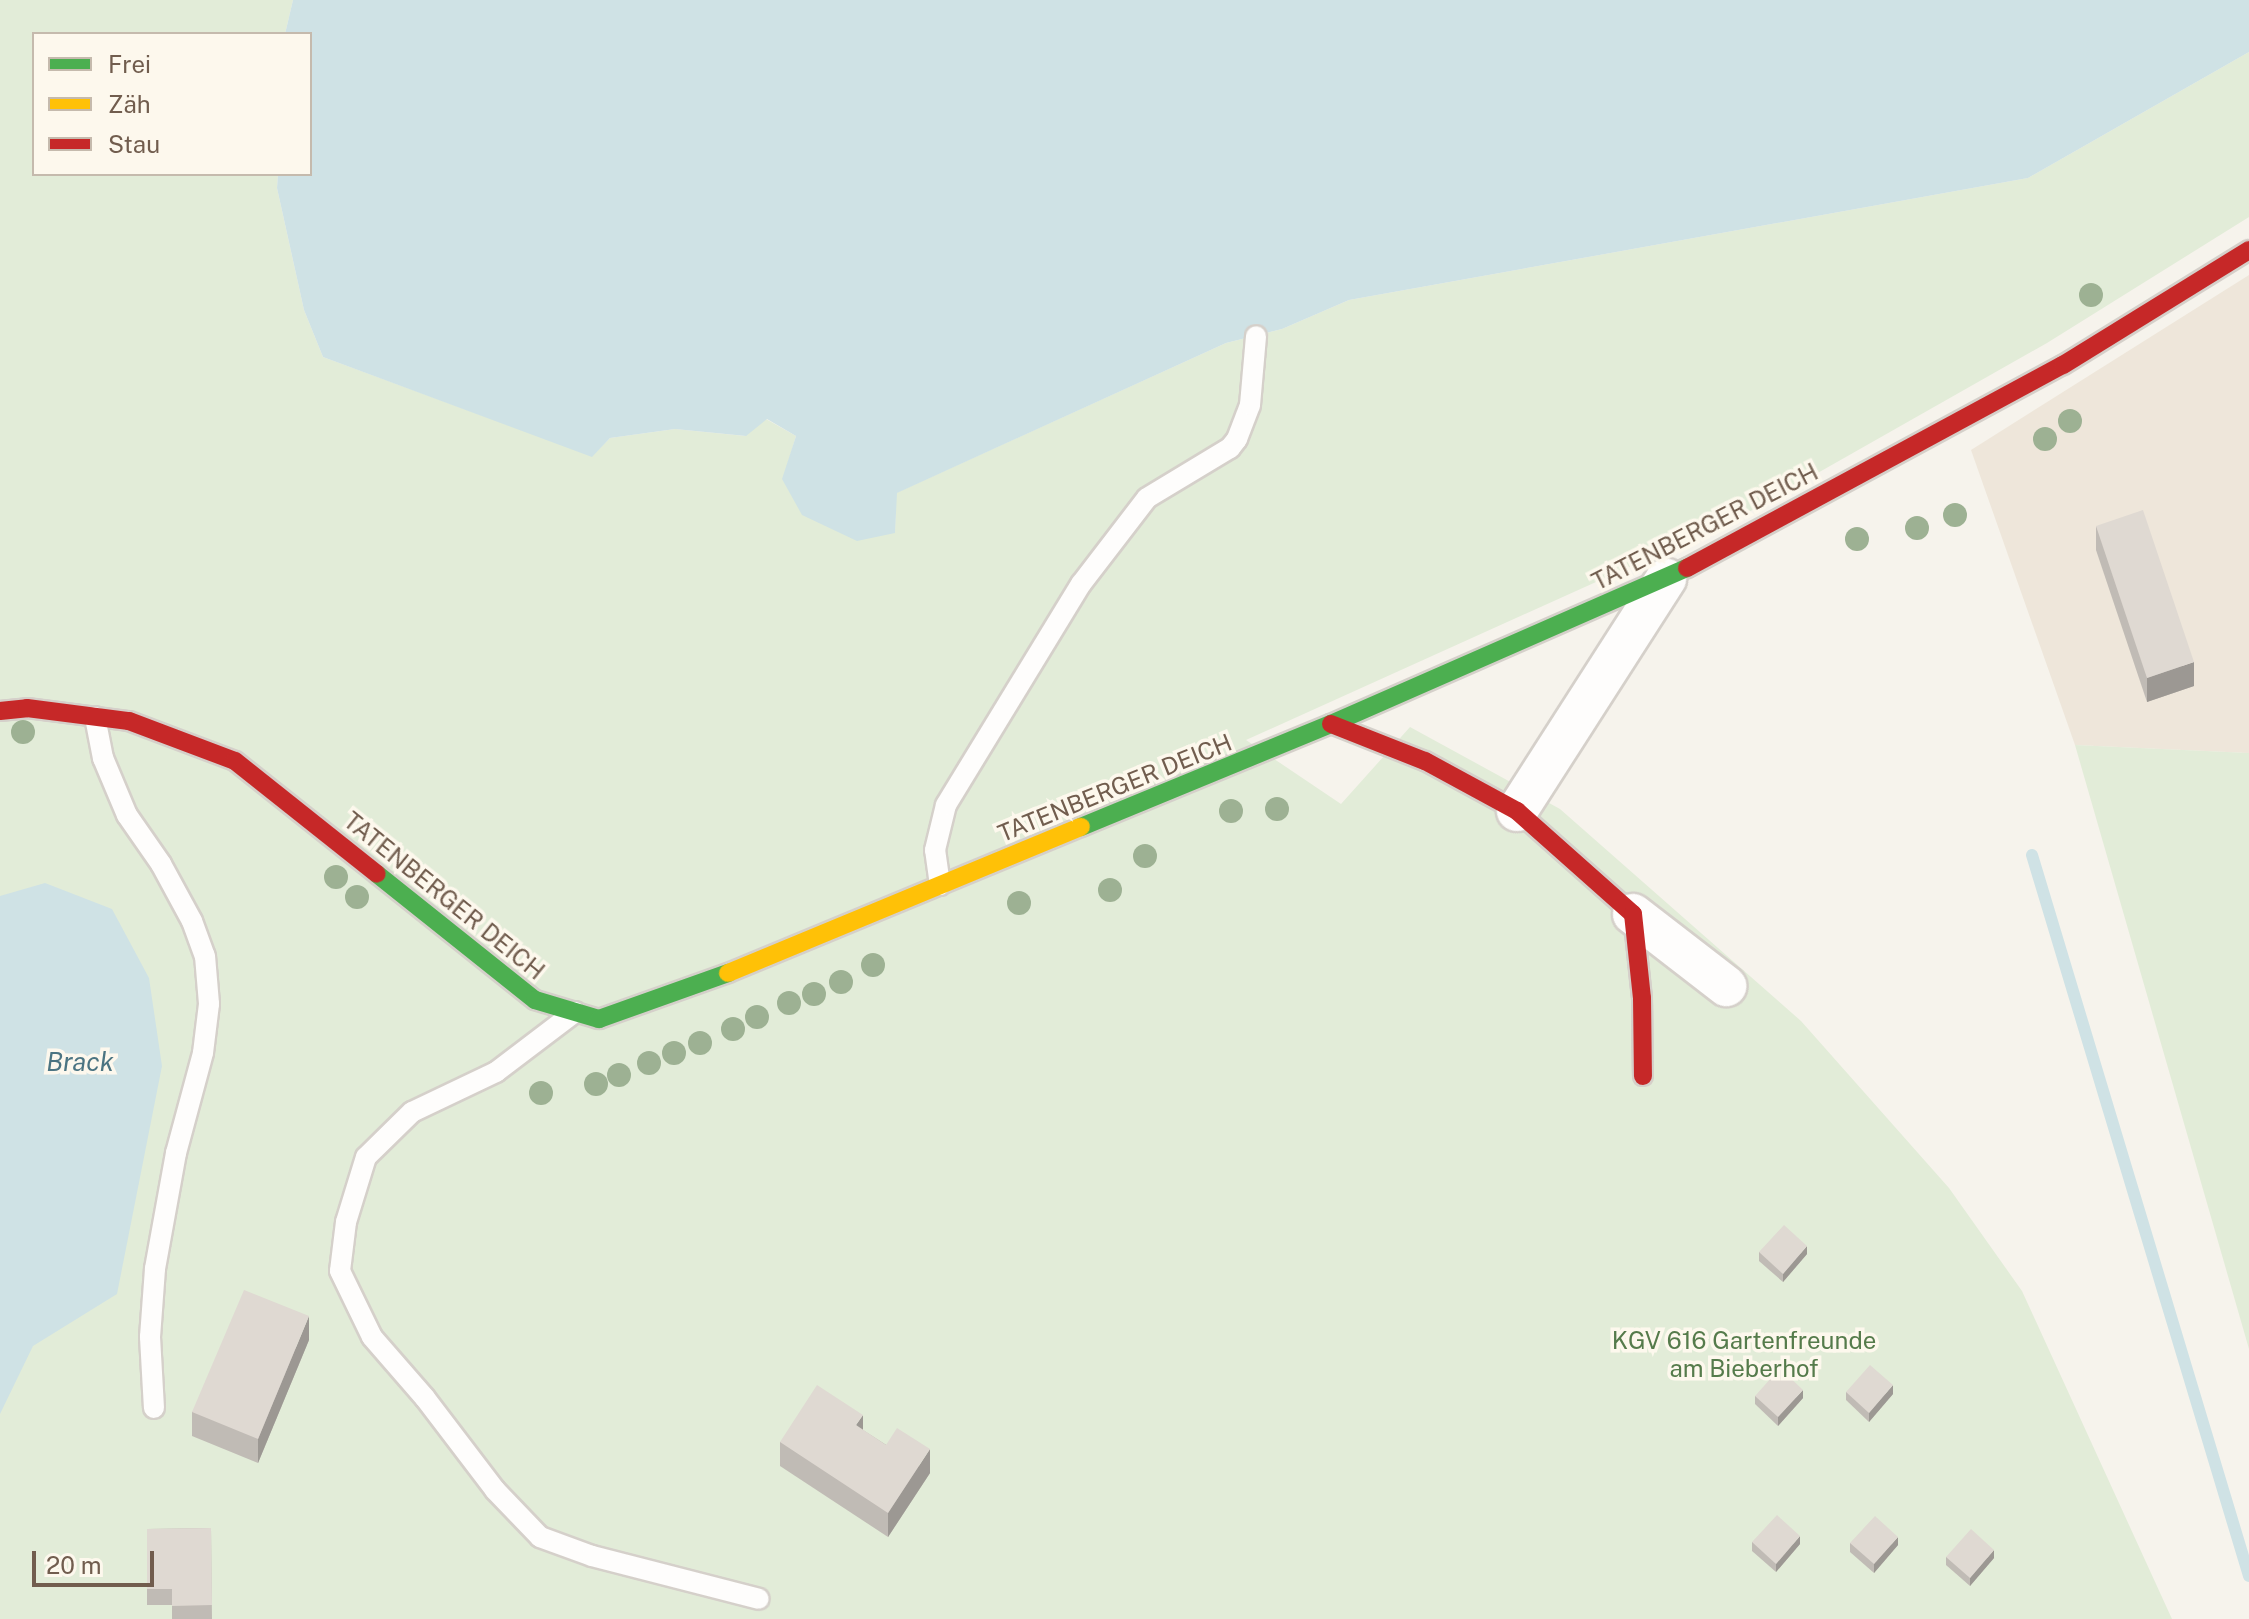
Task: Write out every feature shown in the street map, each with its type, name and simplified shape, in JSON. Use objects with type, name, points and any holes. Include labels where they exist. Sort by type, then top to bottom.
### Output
[{"type":"street","name":"TATENBERGER DEICH","points":[[0,711],[27,708],[129,721],[235,761],[535,1000],[599,1019],[686,991],[1331,724],[1666,579],[2063,365],[2249,250]]},
{"type":"street","points":[[1517,811],[1666,579]]},
{"type":"street","points":[[1331,724],[1425,761],[1517,811],[1633,914],[1726,986]]},
{"type":"street","points":[[1633,914],[1642,998],[1643,1076]]},
{"type":"lane","points":[[940,885],[935,850],[946,805],[1081,584],[1147,498],[1230,448],[1237,439],[1250,405],[1256,336]]},
{"type":"lane","points":[[95,717],[103,758],[127,815],[161,864],[192,921],[205,956],[209,1004],[203,1053],[176,1153],[155,1269],[150,1337],[154,1408]]},
{"type":"lane","points":[[575,1012],[496,1072],[412,1112],[366,1157],[346,1222],[340,1271],[372,1337],[425,1398],[495,1490],[540,1537],[592,1556],[759,1599]]},
{"type":"shaded area","points":[[2249,275],[2249,753],[2075,745],[1971,450]]},
{"type":"green space","name":"KGV 616 Gartenfreunde am Bieberhof","points":[[0,0],[293,0],[285,32],[32,32],[32,176],[278,176],[277,188],[304,310],[323,357],[592,456],[610,438],[675,429],[745,436],[766,419],[796,436],[783,479],[895,533],[896,493],[1226,343],[1282,329],[1349,300],[2028,178],[2249,52],[2249,217],[2047,343],[1740,517],[1246,740],[1341,804],[1410,727],[1560,809],[1801,1021],[1949,1188],[2022,1291],[2172,1619],[0,1619]]},
{"type":"green space","points":[[2075,745],[2249,753],[2249,1349]]},
{"type":"water","points":[[293,0],[2249,0],[2249,52],[2028,178],[1349,300],[1282,329],[1226,343],[897,493],[895,533],[857,541],[802,515],[782,479],[796,436],[767,419],[746,436],[675,429],[610,438],[592,457],[323,357],[304,310],[277,188],[278,176],[312,176],[312,32],[285,32]]},
{"type":"water","name":"Brack","points":[[45,883],[112,909],[149,978],[162,1066],[117,1294],[33,1346],[0,1414],[0,896]]},
{"type":"building","points":[[2143,510],[2194,662],[2147,678],[2096,526]]},
{"type":"building","points":[[1784,1225],[1807,1246],[1783,1274],[1759,1252]]},
{"type":"building","points":[[244,1290],[309,1316],[258,1439],[192,1412]]},
{"type":"building","points":[[1870,1365],[1893,1385],[1869,1413],[1846,1392]]},
{"type":"building","points":[[1780,1368],[1803,1390],[1778,1417],[1755,1396]]},
{"type":"building","points":[[817,1385],[863,1415],[856,1425],[886,1445],[897,1428],[930,1449],[888,1513],[780,1442]]},
{"type":"building","points":[[1777,1515],[1800,1536],[1776,1564],[1752,1542]]},
{"type":"building","points":[[1875,1516],[1898,1537],[1874,1564],[1850,1543]]},
{"type":"building","points":[[211,1528],[212,1605],[172,1606],[172,1589],[147,1589],[147,1529]]},
{"type":"building","points":[[1971,1529],[1994,1550],[1970,1578],[1946,1557]]},
{"type":"waterway","points":[[2032,855],[2249,1576]]},
{"type":"traffic: fast","points":[[1081,827],[1331,724],[1687,568]]},
{"type":"traffic: fast","points":[[377,874],[535,1000],[599,1019],[728,973]]},
{"type":"traffic: slow","points":[[728,973],[1081,827]]},
{"type":"traffic: jam","points":[[1687,568],[2063,365],[2249,250]]},
{"type":"traffic: jam","points":[[0,711],[27,708],[129,721],[235,761],[377,874]]},
{"type":"traffic: jam","points":[[1331,724],[1425,761],[1517,811],[1633,914],[1642,998],[1643,1076]]}]
